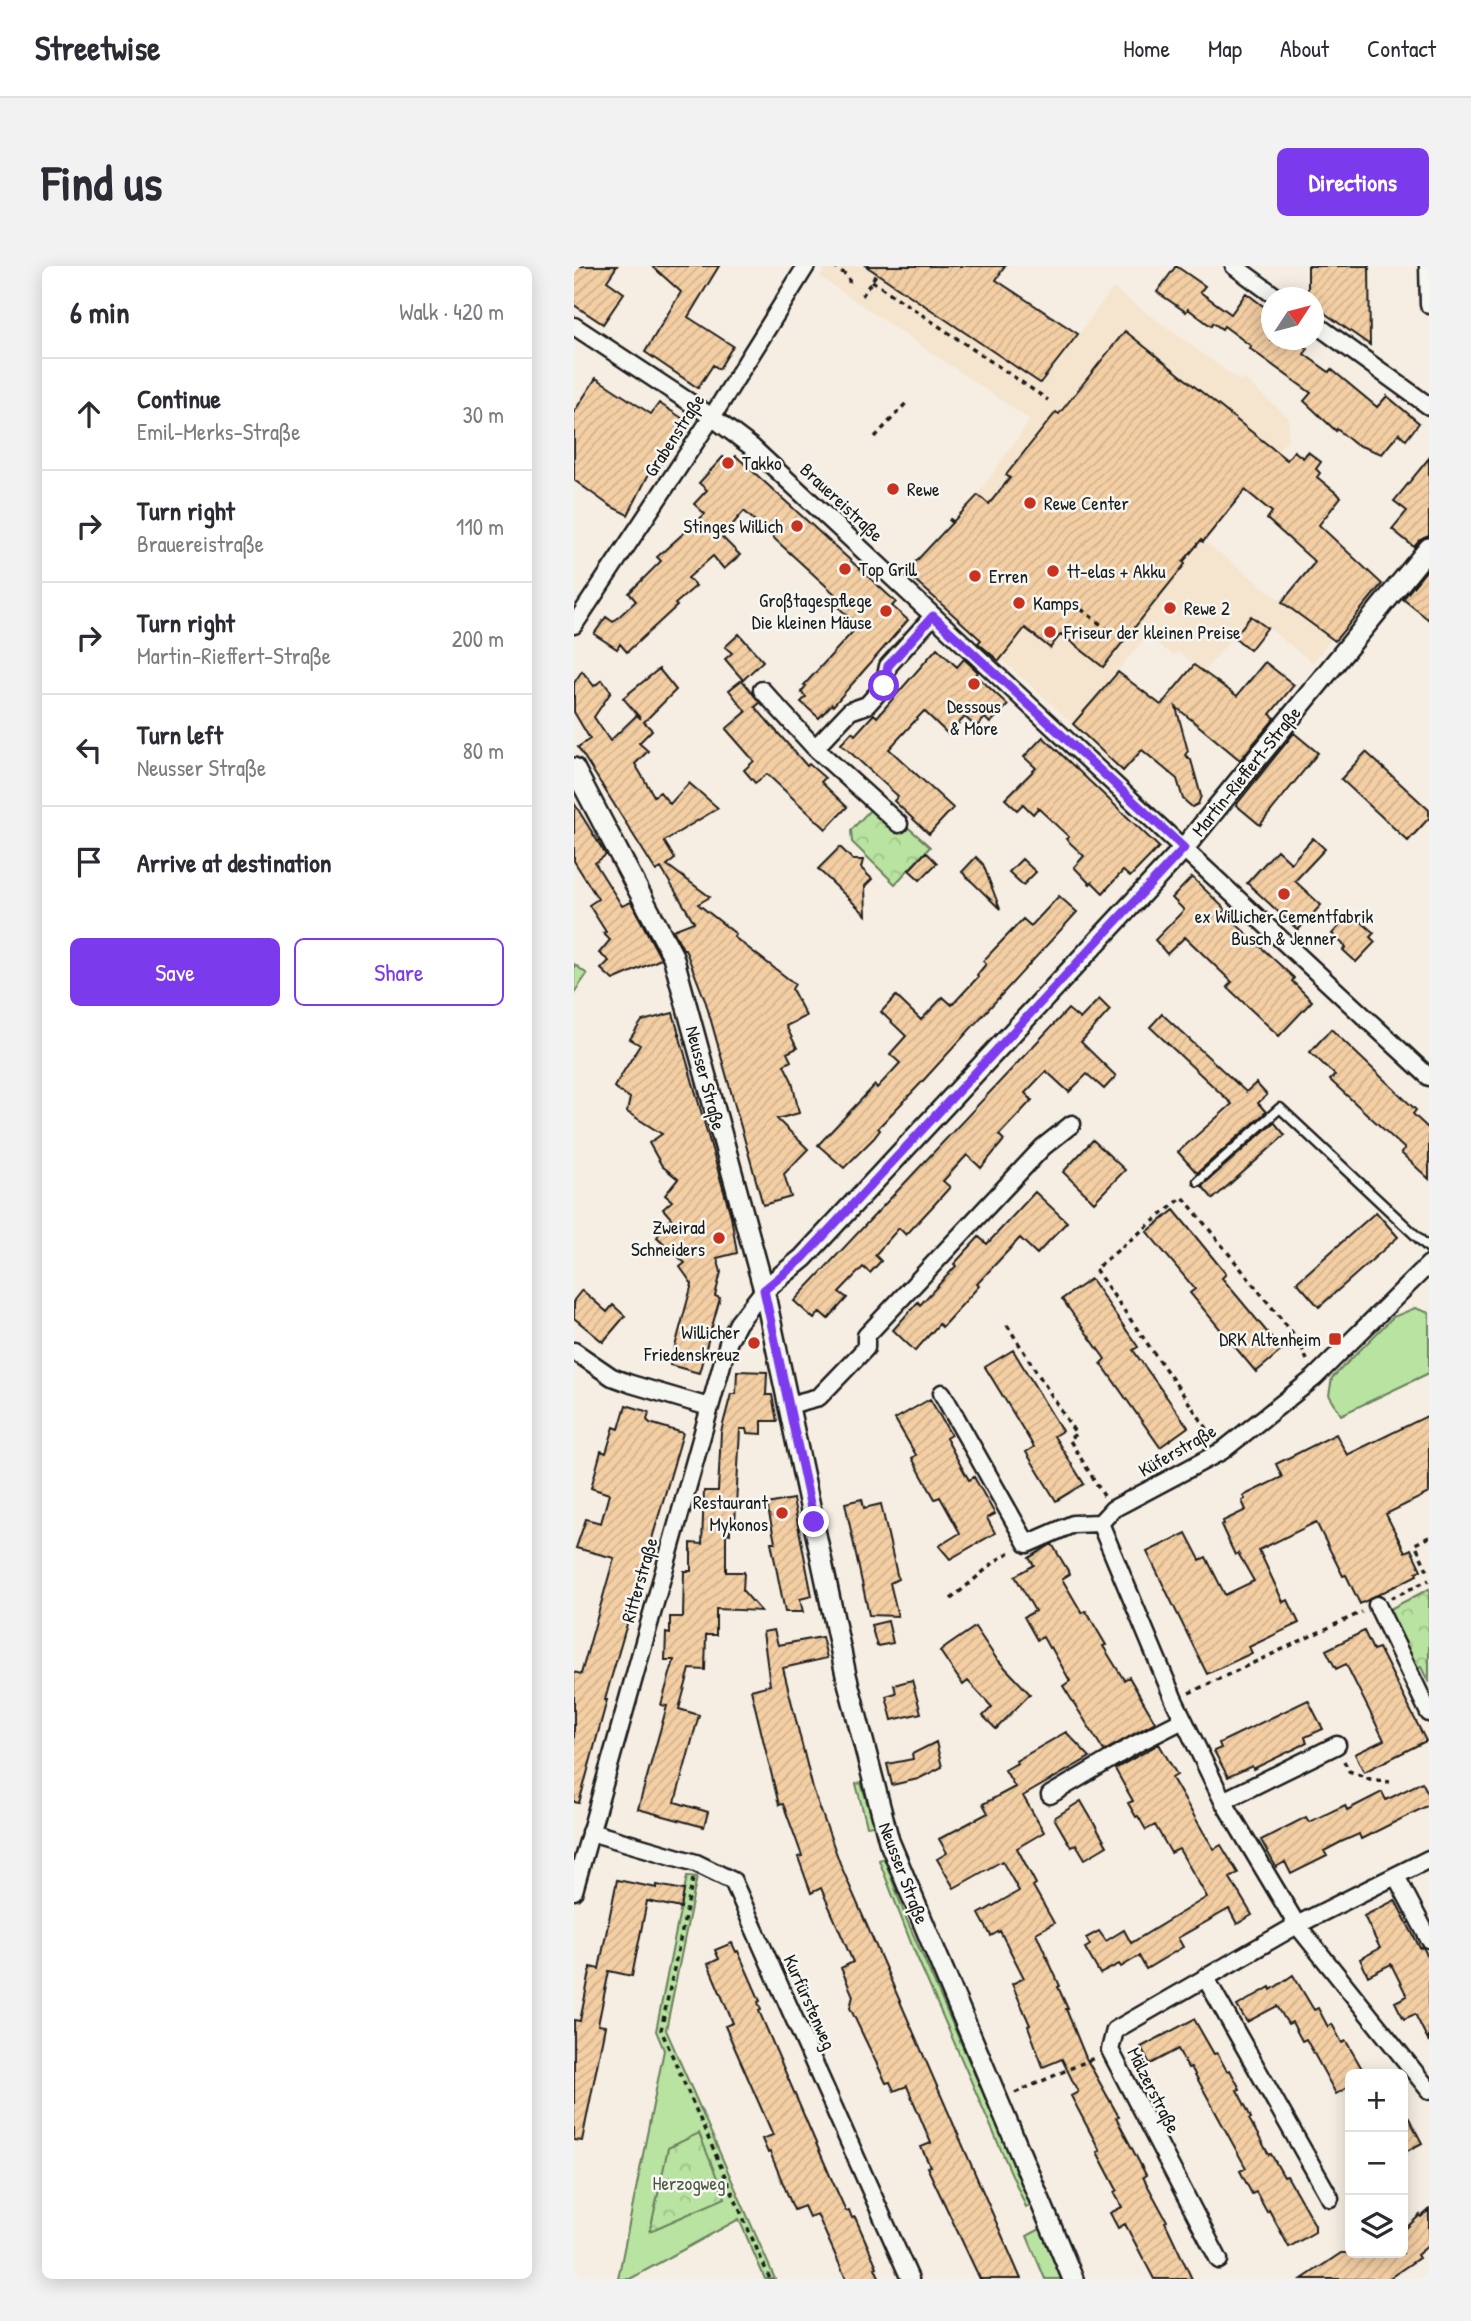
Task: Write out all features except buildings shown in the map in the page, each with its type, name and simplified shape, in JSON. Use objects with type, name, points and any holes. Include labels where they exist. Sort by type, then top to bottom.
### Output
[{"type":"street","name":"Grabenstraße","points":[[574,625],[712,417],[806,266]]},
{"type":"street","points":[[1234,266],[1263,287]]},
{"type":"street","points":[[1428,266],[1429,304]]},
{"type":"street","name":"Brauereistraße","points":[[574,326],[712,417],[753,448],[1429,1077]]},
{"type":"street","points":[[1324,330],[1429,406]]},
{"type":"street","name":"Martin-Rieffert-Straße","points":[[764,1290],[803,1258],[1184,848],[1429,548]]},
{"type":"street","points":[[815,748],[850,711],[867,705],[884,686],[888,666],[933,616]]},
{"type":"street","points":[[762,690],[815,748],[899,824]]},
{"type":"street","name":"Neusser Straße","points":[[574,768],[673,956],[764,1290],[846,1675],[889,1841],[1073,2279]]},
{"type":"street","points":[[789,1405],[815,1399],[827,1390],[866,1348],[866,1336],[1043,1147],[1072,1124]]},
{"type":"street","name":"Küferstraße","points":[[1100,1523],[1112,1509],[1222,1451],[1314,1378],[1426,1273]]},
{"type":"street","name":"Ritterstraße","points":[[574,1891],[709,1407],[733,1332],[747,1309],[764,1290]]},
{"type":"street","points":[[574,1351],[612,1377],[709,1407]]},
{"type":"street","points":[[942,1393],[1027,1544],[1073,1524],[1100,1523],[1174,1700],[1223,1801],[1297,1925],[1429,2090]]},
{"type":"street","points":[[1377,1605],[1429,1713]]},
{"type":"street","points":[[1050,1795],[1136,1744],[1183,1720]]},
{"type":"street","points":[[1223,1801],[1337,1745]]},
{"type":"street","name":"Kurfürstenweg","points":[[590,1832],[696,1863],[733,1881],[911,2279]]},
{"type":"street","name":"Mälzerstraße","points":[[1219,2260],[1110,2050],[1115,2030],[1297,1925],[1429,1859]]},
{"type":"street","points":[[1396,1875],[1429,1938]]},
{"type":"street","points":[[1205,1977],[1330,2197]]},
{"type":"lane","points":[[1198,1181],[1279,1108],[1429,1248]]},
{"type":"path","points":[[833,266],[848,276],[850,285]]},
{"type":"path","points":[[862,296],[877,273]]},
{"type":"path","points":[[872,281],[1048,400]]},
{"type":"path","points":[[875,436],[908,401]]},
{"type":"path","points":[[1081,609],[1112,633]]},
{"type":"path","points":[[1222,1451],[1096,1269],[1183,1197],[1299,1341],[1314,1378]]},
{"type":"path","points":[[1007,1325],[1076,1434],[1069,1439],[1112,1509]]},
{"type":"path","points":[[1429,1537],[1415,1544],[1429,1574]]},
{"type":"path","points":[[951,1599],[997,1560],[1027,1544]]},
{"type":"path","points":[[1174,1700],[1429,1580]]},
{"type":"path","points":[[1337,1745],[1349,1771],[1370,1779],[1390,1782]]},
{"type":"path","points":[[696,1863],[661,2030],[770,2279]]},
{"type":"path","points":[[997,2101],[1110,2050]]},
{"type":"shaded area","points":[[826,266],[865,266],[1041,384],[1113,288],[1240,381],[1243,378],[1289,418],[1288,439],[1204,541],[1331,639],[1313,663],[1251,615],[1204,672],[1178,652],[1174,656],[1147,636],[1073,724],[905,572],[978,494],[1030,420],[820,277]]},
{"type":"green space","points":[[870,810],[895,819],[930,847],[895,884],[852,842],[851,830]]},
{"type":"green space","points":[[574,964],[587,974],[574,993]]},
{"type":"green space","points":[[1415,1308],[1429,1313],[1429,1373],[1341,1415],[1329,1395],[1332,1378],[1393,1317]]},
{"type":"green space","points":[[1429,1589],[1429,1683],[1421,1667],[1414,1670],[1384,1612]]},
{"type":"green space","points":[[861,1783],[874,1825],[867,1826],[856,1784]]},
{"type":"green space","points":[[884,1858],[906,1918],[1032,2205],[1026,2207],[913,1948],[879,1860]]},
{"type":"green space","points":[[687,1876],[697,1877],[666,2030],[775,2279],[765,2279],[739,2219],[630,2279],[618,2279],[664,2050],[656,2031]]},
{"type":"green space","name":"Herzogweg","points":[[699,2133],[725,2198],[650,2231],[668,2148]]},
{"type":"green space","points":[[1042,2228],[1064,2279],[1045,2279],[1027,2236]]},
{"type":"place","name":"Takko","points":[[728,463]]},
{"type":"place","name":"Rewe","points":[[893,489]]},
{"type":"place","name":"Rewe Center","points":[[1030,503]]},
{"type":"place","name":"Stinges Willich","points":[[797,526]]},
{"type":"place","name":"Top Grill","points":[[845,569]]},
{"type":"place","name":"tt-elas + Akku","points":[[1053,571]]},
{"type":"place","name":"Erren","points":[[975,576]]},
{"type":"place","name":"Kamps","points":[[1019,603]]},
{"type":"place","name":"Rewe 2","points":[[1170,608]]},
{"type":"place","name":"Großtagespflege Die kleinen Mäuse","points":[[886,611]]},
{"type":"place","name":"Friseur der kleinen Preise","points":[[1050,632]]},
{"type":"place","name":"Dessous & More","points":[[974,684]]},
{"type":"place","name":"ex Willicher Cementfabrik Busch & Jenner","points":[[1284,894]]},
{"type":"place","name":"Zweirad Schneiders","points":[[719,1238]]},
{"type":"place","name":"DRK Altenheim","points":[[1335,1339]]},
{"type":"place","name":"Willicher Friedenskreuz","points":[[754,1343]]},
{"type":"place","name":"Restaurant Mykonos","points":[[782,1513]]},
{"type":"route","points":[[814,1522],[764,1290],[803,1258],[1184,848],[933,616],[888,666],[884,686]]}]
